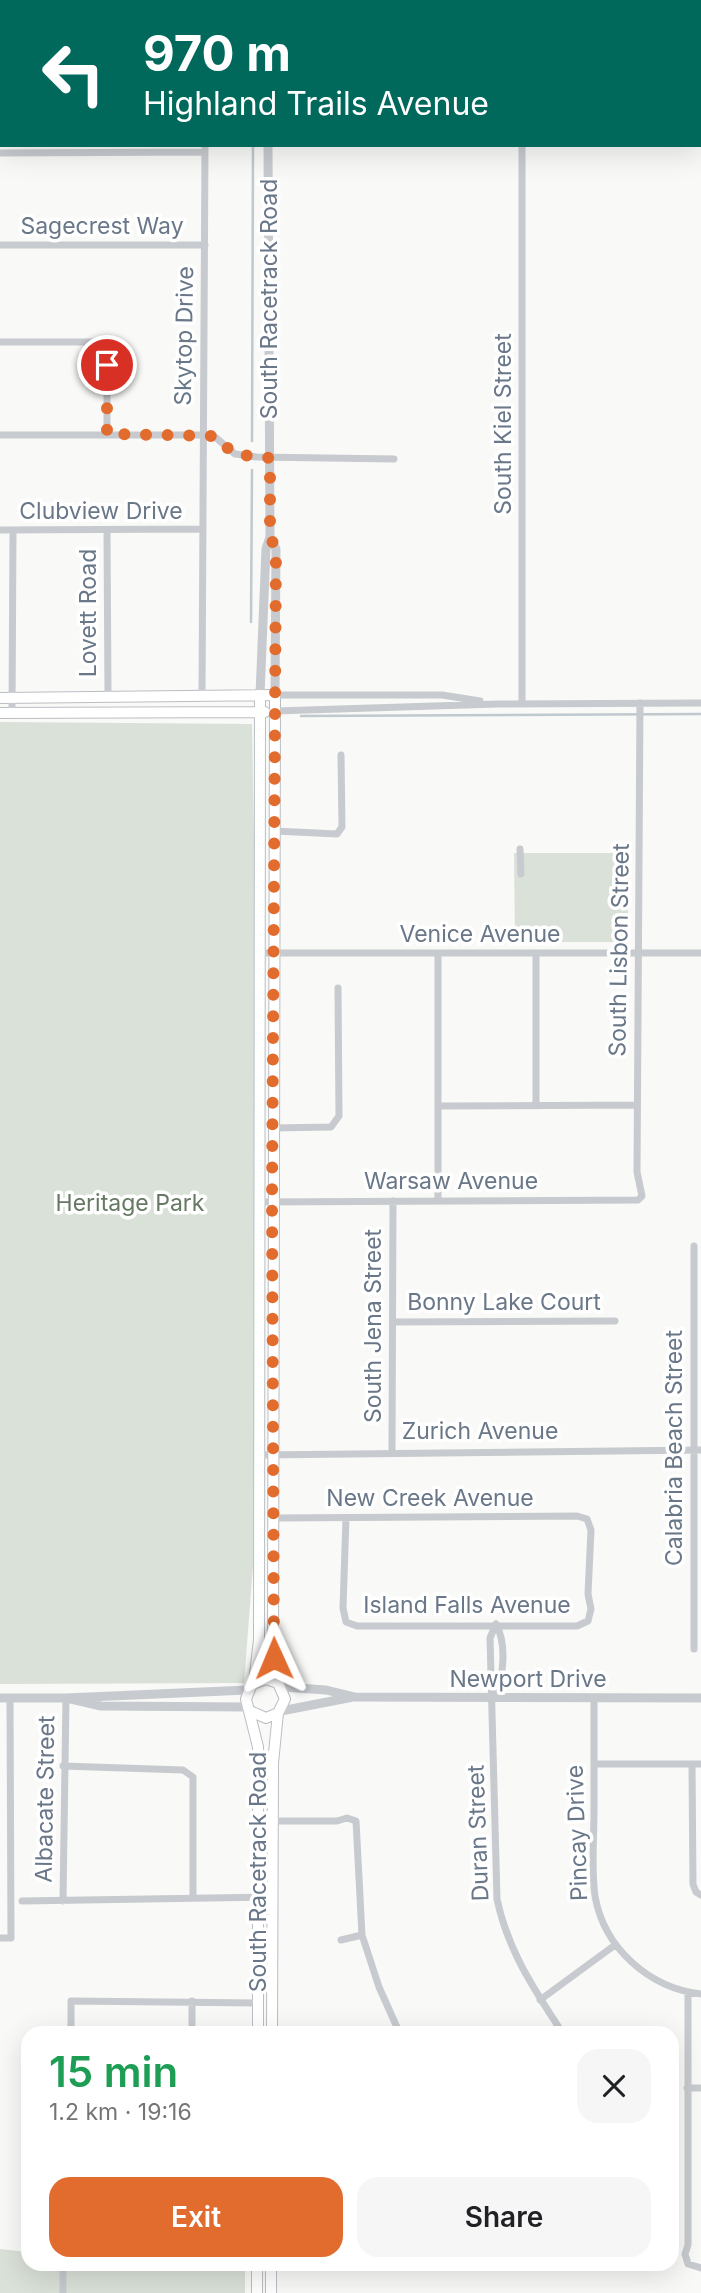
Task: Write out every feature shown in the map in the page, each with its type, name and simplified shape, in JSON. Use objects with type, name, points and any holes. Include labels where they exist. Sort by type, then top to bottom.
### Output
[{"type":"main road","name":"South Racetrack Road","points":[[251,1686],[259,1640],[260,695]]},
{"type":"main road","points":[[0,698],[275,695]]},
{"type":"main road","name":"South Racetrack Road","points":[[275,695],[273,1642],[280,1685]]},
{"type":"main road","points":[[0,713],[275,711]]},
{"type":"main road","points":[[266,1679],[280,1685],[285,1699],[280,1712],[266,1718],[249,1709],[251,1686],[266,1679]]},
{"type":"main road","name":"South Racetrack Road","points":[[249,1709],[258,1747],[258,2026]]},
{"type":"main road","name":"South Racetrack Road","points":[[272,2026],[274,1740],[280,1712]]},
{"type":"main road","points":[[257,2271],[257,2293]]},
{"type":"main road","points":[[271,2271],[271,2293]]},
{"type":"street","name":"South Racetrack Road","points":[[260,695],[263,681],[266,549],[270,537],[268,147]]},
{"type":"street","name":"South Kiel Street","points":[[522,147],[522,704]]},
{"type":"street","points":[[0,153],[205,149]]},
{"type":"street","name":"Skytop Drive","points":[[202,696],[201,435],[205,149]]},
{"type":"street","name":"Sagecrest Way","points":[[0,245],[205,245]]},
{"type":"street","points":[[0,342],[107,342],[107,434]]},
{"type":"street","points":[[0,435],[201,435],[215,436],[234,454],[270,458],[394,458]]},
{"type":"street","name":"Clubview Drive","points":[[0,530],[201,529]]},
{"type":"street","points":[[12,713],[8,637],[13,530]]},
{"type":"street","name":"Lovett Road","points":[[107,530],[107,696]]},
{"type":"street","name":"South Racetrack Road","points":[[270,537],[276,549],[275,695]]},
{"type":"street","points":[[275,695],[442,695],[498,704]]},
{"type":"street","name":"South Lisbon Street","points":[[640,703],[637,953],[638,1172],[642,1196]]},
{"type":"street","points":[[275,711],[498,704],[701,703]]},
{"type":"street","points":[[274,831],[337,834],[342,827],[341,755]]},
{"type":"street","points":[[520,849],[521,874]]},
{"type":"street","name":"Venice Avenue","points":[[259,953],[701,953]]},
{"type":"street","points":[[438,953],[438,1201]]},
{"type":"street","points":[[536,953],[536,1106]]},
{"type":"street","points":[[272,1128],[323,1129],[331,1127],[339,1116],[338,988]]},
{"type":"street","points":[[438,1106],[638,1105]]},
{"type":"street","name":"Warsaw Avenue","points":[[260,1202],[638,1200],[642,1196]]},
{"type":"street","name":"South Jena Street","points":[[392,1451],[393,1201]]},
{"type":"street","name":"Calabria Beach Street","points":[[694,1246],[697,1450],[694,1650]]},
{"type":"street","name":"Bonny Lake Court","points":[[393,1322],[615,1321]]},
{"type":"street","name":"Zurich Avenue","points":[[260,1455],[349,1455],[392,1451],[697,1450]]},
{"type":"street","name":"New Creek Avenue","points":[[274,1518],[577,1516],[587,1519],[591,1530],[588,1594],[591,1609],[588,1621]]},
{"type":"street","name":"Island Falls Avenue","points":[[346,1518],[343,1608],[346,1622],[357,1626],[577,1626],[588,1621]]},
{"type":"street","name":"Duran Street","points":[[496,1624],[490,1635],[490,1684],[494,1698],[497,1899],[511,1947],[558,2026]]},
{"type":"street","name":"Newport Drive","points":[[280,1685],[326,1690],[355,1697]]},
{"type":"street","points":[[0,1938],[11,1938],[11,1763],[5,1698],[66,1698],[251,1686]]},
{"type":"street","name":"Newport Drive","points":[[280,1712],[355,1697],[701,1698]]},
{"type":"street","points":[[66,1698],[100,1706],[249,1709]]},
{"type":"street","name":"Albacate Street","points":[[63,1901],[66,1698]]},
{"type":"street","name":"Pincay Drive","points":[[594,1699],[595,1896],[602,1920],[615,1945],[641,1970],[671,1987],[701,1994]]},
{"type":"street","points":[[0,1763],[11,1763]]},
{"type":"street","points":[[594,1764],[701,1764]]},
{"type":"street","points":[[692,1764],[693,1884],[696,1892],[701,1895]]},
{"type":"street","points":[[63,1766],[183,1770],[193,1777],[193,1898]]},
{"type":"street","points":[[272,1821],[337,1821],[347,1818],[356,1821],[362,1935],[379,1987],[396,2026]]},
{"type":"street","points":[[0,1841],[11,1841]]},
{"type":"street","points":[[0,1889],[11,1889]]},
{"type":"street","points":[[22,1901],[272,1897]]},
{"type":"street","points":[[341,1940],[362,1935]]},
{"type":"street","points":[[540,2000],[615,1945]]},
{"type":"street","points":[[688,1992],[688,2245],[685,2254],[688,2264],[701,2268]]},
{"type":"street","points":[[71,2026],[71,2001],[258,2003]]},
{"type":"street","points":[[192,2001],[192,2026]]},
{"type":"street","points":[[687,2088],[701,2088]]},
{"type":"street","points":[[63,2271],[63,2293]]},
{"type":"green space","name":"Heritage Park","points":[[0,722],[252,724],[260,1180],[260,1475],[244,1683],[0,1684]]},
{"type":"green space","points":[[514,853],[628,853],[628,936],[622,942],[515,942]]},
{"type":"green space","points":[[0,2249],[21,2251],[21,2271],[245,2271],[245,2293],[0,2293]]},
{"type":"waterway","points":[[252,441],[253,147]]},
{"type":"waterway","points":[[251,622],[252,470]]},
{"type":"waterway","points":[[301,716],[701,714]]},
{"type":"route","points":[[107,365],[107,434],[215,436],[234,454],[270,458],[270,537],[276,549],[272,1202],[274,1658]]}]
